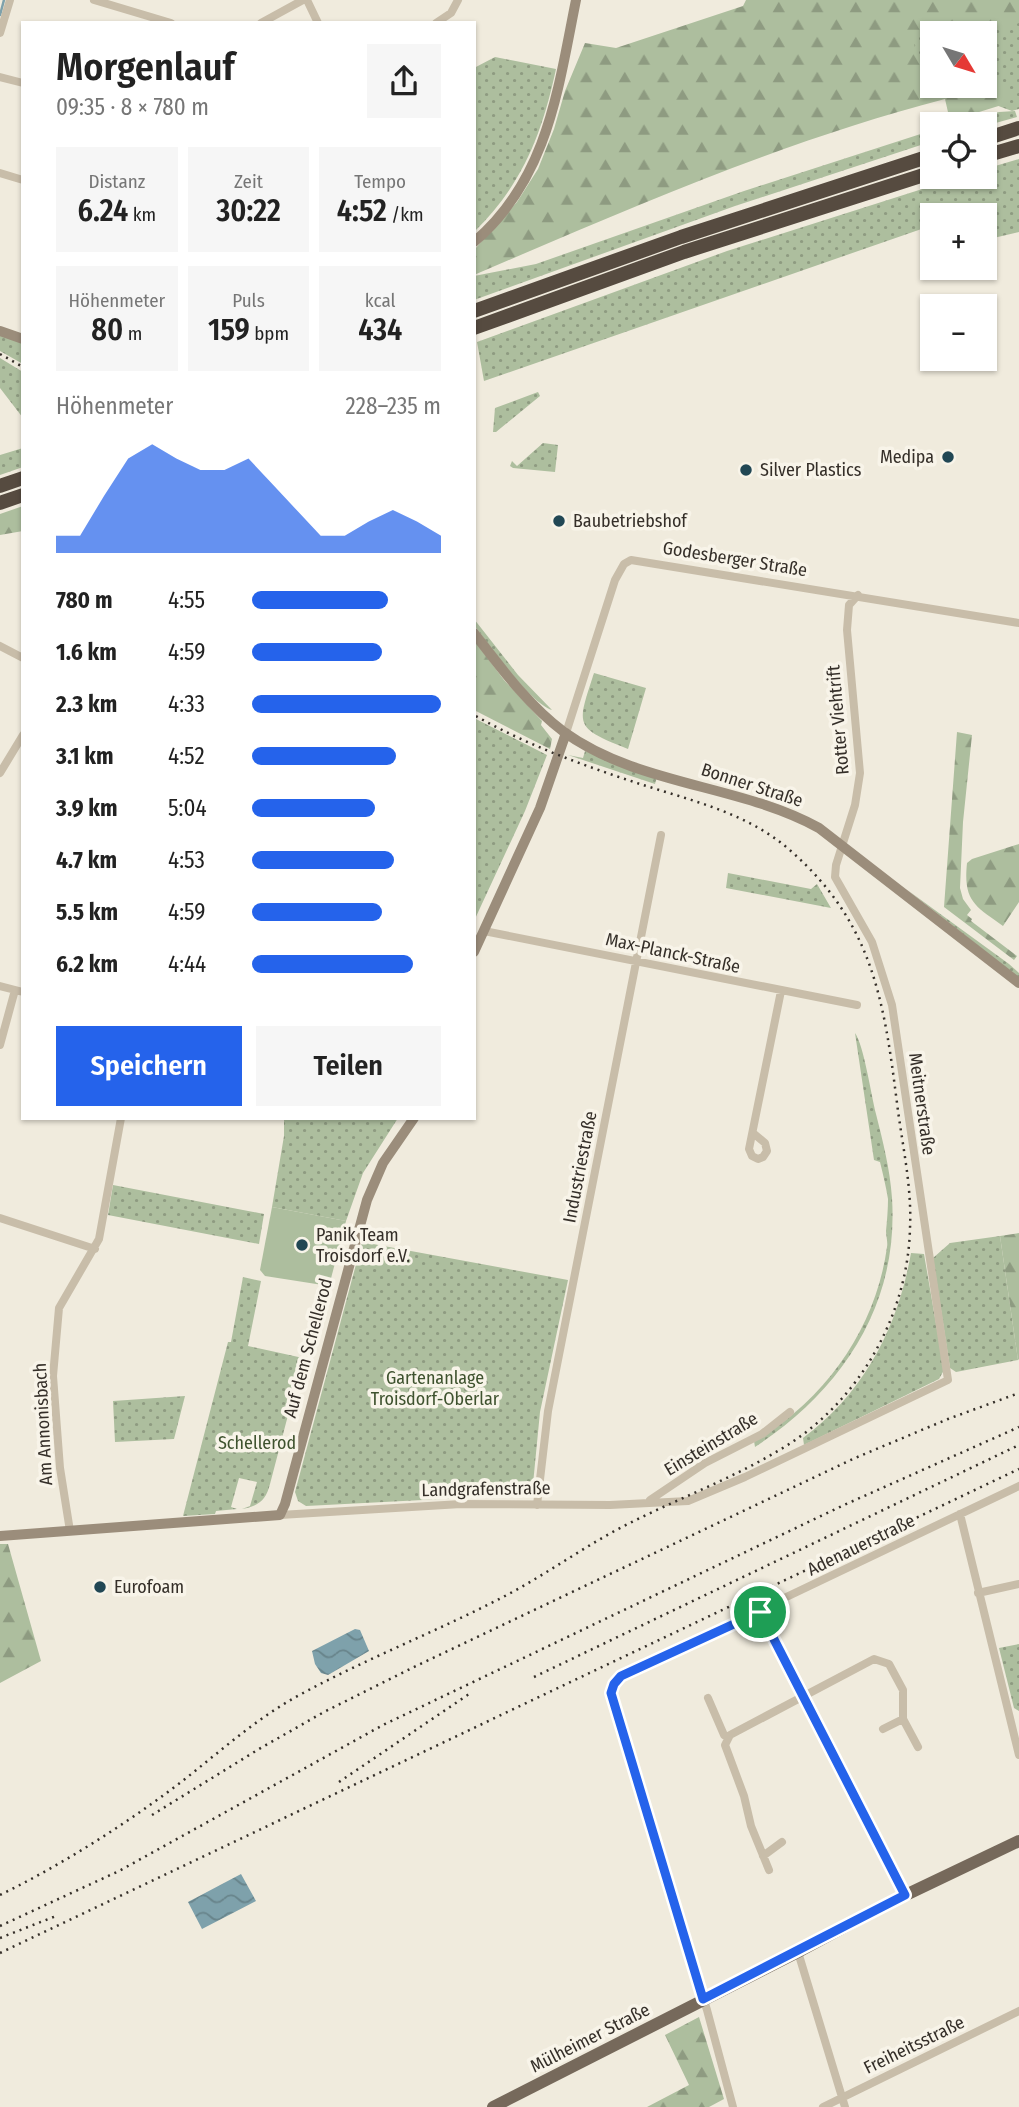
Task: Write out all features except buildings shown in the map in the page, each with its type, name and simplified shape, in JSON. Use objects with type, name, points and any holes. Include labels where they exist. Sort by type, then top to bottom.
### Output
[{"type":"highway","points":[[997,134],[1019,128]]},
{"type":"highway","points":[[997,152],[1019,146]]},
{"type":"highway","points":[[476,310],[681,237],[920,159]]},
{"type":"highway","points":[[476,327],[684,252],[920,176]]},
{"type":"highway","points":[[0,485],[21,479]]},
{"type":"highway","points":[[0,503],[21,496]]},
{"type":"main road","name":"Mülheimer Straße","points":[[493,2107],[905,1895],[1019,1841]]},
{"type":"street","points":[[0,33],[9,0]]},
{"type":"street","points":[[94,0],[165,21]]},
{"type":"street","points":[[265,21],[305,0],[317,21]]},
{"type":"street","points":[[439,21],[451,13],[458,0]]},
{"type":"street","points":[[476,240],[513,198],[540,151],[557,97],[576,0]]},
{"type":"street","points":[[0,77],[21,82]]},
{"type":"street","points":[[0,173],[21,179]]},
{"type":"street","points":[[0,324],[21,331]]},
{"type":"street","points":[[0,331],[21,338]]},
{"type":"street","name":"Godesberger Straße","points":[[566,733],[615,580],[627,562],[637,559],[1019,623]]},
{"type":"street","name":"Rotter Viehtrift","points":[[843,845],[857,796],[860,774],[847,630],[849,605],[858,595]]},
{"type":"street","name":"Bonner Straße","points":[[476,636],[518,689],[566,733],[623,764],[790,813],[819,828],[1019,983]]},
{"type":"street","points":[[0,646],[21,657]]},
{"type":"street","points":[[476,948],[540,808],[566,733]]},
{"type":"street","points":[[0,774],[21,738]]},
{"type":"street","name":"Industriestraße","points":[[537,1505],[548,1411],[661,835]]},
{"type":"street","name":"Meitnerstraße","points":[[843,845],[835,877],[872,942],[892,1005],[948,1380]]},
{"type":"street","name":"Max-Planck-Straße","points":[[484,931],[856,1005]]},
{"type":"street","points":[[0,986],[19,991],[0,1045]]},
{"type":"street","points":[[753,1133],[780,991]]},
{"type":"street","name":"Am Annonisbach","points":[[70,1531],[60,1468],[53,1377],[59,1308],[99,1239],[121,1120]]},
{"type":"street","name":"Auf dem Schellerod","points":[[280,1515],[368,1200],[383,1163],[413,1120]]},
{"type":"street","points":[[0,1228],[1,1219],[95,1249]]},
{"type":"street","name":"Landgrafenstraße","points":[[0,1536],[461,1504],[610,1505],[688,1501],[746,1477],[948,1380]]},
{"type":"street","name":"Einsteinstraße","points":[[648,1502],[705,1463],[762,1434],[790,1412]]},
{"type":"street","name":"Adenauerstraße","points":[[703,1999],[611,1693],[614,1684],[621,1676],[760,1612],[1019,1486]]},
{"type":"street","points":[[960,1514],[978,1592],[1015,1718],[1019,1755]]},
{"type":"street","points":[[978,1592],[1019,1584]]},
{"type":"street","points":[[760,1612],[905,1895]]},
{"type":"street","points":[[769,1870],[751,1826],[744,1796],[725,1745],[728,1738],[868,1660],[889,1664],[903,1690],[903,1719],[918,1747]]},
{"type":"street","points":[[708,1698],[724,1735],[728,1738]]},
{"type":"street","points":[[883,1729],[903,1719]]},
{"type":"street","points":[[763,1856],[782,1842]]},
{"type":"street","points":[[798,1952],[843,2102]]},
{"type":"street","points":[[703,1999],[733,2107]]},
{"type":"street","name":"Freiheitsstraße","points":[[823,2107],[843,2102],[1019,2011]]},
{"type":"green space","points":[[746,0],[1019,0],[1019,23],[998,29],[998,21],[920,21],[920,33],[914,37],[920,56],[920,98],[998,98],[998,83],[1009,87],[1012,97],[1005,104],[979,112],[948,112],[945,99],[825,135],[706,178],[476,274],[476,248],[517,202],[538,169],[585,43],[616,48],[743,6]]},
{"type":"green space","points":[[841,0],[1019,0],[1019,109],[1012,111],[977,98],[998,98],[998,21],[920,21],[920,70]]},
{"type":"green space","points":[[495,57],[556,69],[544,115],[528,157],[506,195],[476,230],[476,67]]},
{"type":"green space","points":[[1015,111],[1017,117],[997,123],[999,112]]},
{"type":"green space","points":[[920,134],[920,145],[735,206],[476,299],[476,276],[536,264],[744,191]]},
{"type":"green space","points":[[1019,159],[1019,232],[997,237],[997,203],[920,203],[920,230],[484,381],[477,342],[727,251],[922,189],[997,189],[997,165]]},
{"type":"green space","points":[[0,334],[21,341],[21,363],[0,351]]},
{"type":"green space","points":[[0,358],[21,371],[21,415],[0,388]]},
{"type":"green space","points":[[538,392],[540,396],[493,432],[495,408]]},
{"type":"green space","points":[[543,443],[558,445],[555,472],[510,466],[512,461],[517,466]]},
{"type":"green space","points":[[21,449],[21,468],[0,475],[0,455]]},
{"type":"green space","points":[[21,507],[21,531],[0,535],[0,514]]},
{"type":"green space","points":[[476,622],[518,675],[552,710],[533,697],[476,628]]},
{"type":"green space","points":[[476,643],[504,680],[542,721],[541,725],[552,739],[550,749],[476,711]]},
{"type":"green space","points":[[594,673],[646,688],[628,749],[597,735],[584,723],[584,704]]},
{"type":"green space","points":[[476,719],[547,755],[525,811],[476,917]]},
{"type":"green space","points":[[957,732],[972,735],[963,822],[960,888],[963,899],[971,910],[967,915],[971,921],[1017,956],[1014,960],[944,907]]},
{"type":"green space","points":[[585,751],[657,777],[655,784],[568,755],[583,758]]},
{"type":"green space","points":[[1019,844],[1019,902],[1003,926],[978,907],[969,894],[967,863]]},
{"type":"green space","points":[[728,873],[811,889],[817,884],[831,908],[726,888]]},
{"type":"green space","points":[[906,889],[1009,964],[1019,973],[1019,978]]},
{"type":"green space","points":[[855,1033],[864,1059],[891,1187],[892,1237],[886,1274],[875,1309],[859,1341],[838,1371],[814,1399],[755,1447],[754,1441],[780,1425],[803,1405],[843,1359],[872,1306],[881,1277],[887,1245],[888,1199],[880,1162],[874,1160]]},
{"type":"green space","points":[[284,1120],[397,1120],[363,1173],[346,1221],[272,1207],[284,1136]]},
{"type":"green space","points":[[113,1185],[264,1214],[259,1244],[108,1215]]},
{"type":"green space","name":"Panik Team Troisdorf e.V.","points":[[272,1207],[346,1221],[329,1286],[265,1276],[260,1270]]},
{"type":"green space","points":[[1019,1233],[1019,1359],[1018,1360],[1000,1236]]},
{"type":"green space","points":[[1000,1236],[1018,1360],[956,1372],[950,1368],[933,1258],[950,1243]]},
{"type":"green space","name":"Gartenanlage Troisdorf-Oberlar","points":[[362,1242],[568,1280],[540,1412],[533,1484],[521,1495],[306,1506],[298,1501],[295,1492]]},
{"type":"green space","points":[[911,1253],[924,1254],[944,1370],[939,1379],[804,1445],[803,1438],[844,1401],[875,1356],[897,1307]]},
{"type":"green space","name":"Schellerod","points":[[243,1277],[261,1281],[248,1346],[303,1358],[264,1498],[253,1506],[242,1509],[250,1506],[257,1482],[239,1478],[231,1507],[237,1509],[216,1511],[215,1514],[183,1516],[228,1342],[231,1342]]},
{"type":"green space","points":[[185,1396],[174,1439],[115,1442],[113,1401]]},
{"type":"green space","points":[[0,1544],[8,1544],[41,1661],[0,1683]]},
{"type":"green space","points":[[1019,1644],[1019,1711],[1014,1708],[999,1648]]},
{"type":"green space","points":[[699,2017],[724,2099],[709,2107],[647,2107],[689,2085],[665,2035]]},
{"type":"water","points":[[355,1629],[360,1630],[369,1651],[328,1675],[321,1673],[315,1664],[312,1651]]},
{"type":"water","points":[[241,1874],[256,1901],[202,1929],[188,1902]]},
{"type":"waterway","points":[[0,15],[4,0]]},
{"type":"railway","points":[[0,354],[21,366]]},
{"type":"railway","points":[[0,1895],[67,1859],[131,1818],[287,1702],[505,1596],[622,1527],[786,1446],[836,1405],[875,1352],[889,1323],[907,1260],[910,1228],[908,1181],[892,1066],[879,998],[870,966],[841,907],[819,879],[792,852],[775,838],[737,817],[552,753],[476,716]]},
{"type":"railway","points":[[152,1815],[324,1712],[416,1666],[855,1458],[1019,1393]]},
{"type":"railway","points":[[0,1926],[119,1871],[383,1725],[844,1505],[1019,1427]]},
{"type":"railway","points":[[534,1677],[1019,1445]]},
{"type":"railway","points":[[0,1953],[1019,1469]]},
{"type":"railway","points":[[339,1782],[472,1692]]},
{"type":"railway","points":[[0,1938],[56,1916]]},
{"type":"place","name":"Medipa","points":[[948,457]]},
{"type":"place","name":"Silver Plastics","points":[[746,470]]},
{"type":"place","name":"Baubetriebshof","points":[[559,521]]},
{"type":"place","name":"Panik Team Troisdorf e.V.","points":[[302,1245]]},
{"type":"place","name":"Eurofoam","points":[[100,1587]]},
{"type":"route","points":[[760,1612],[905,1895],[703,1999],[611,1693],[621,1676],[760,1612]]}]
